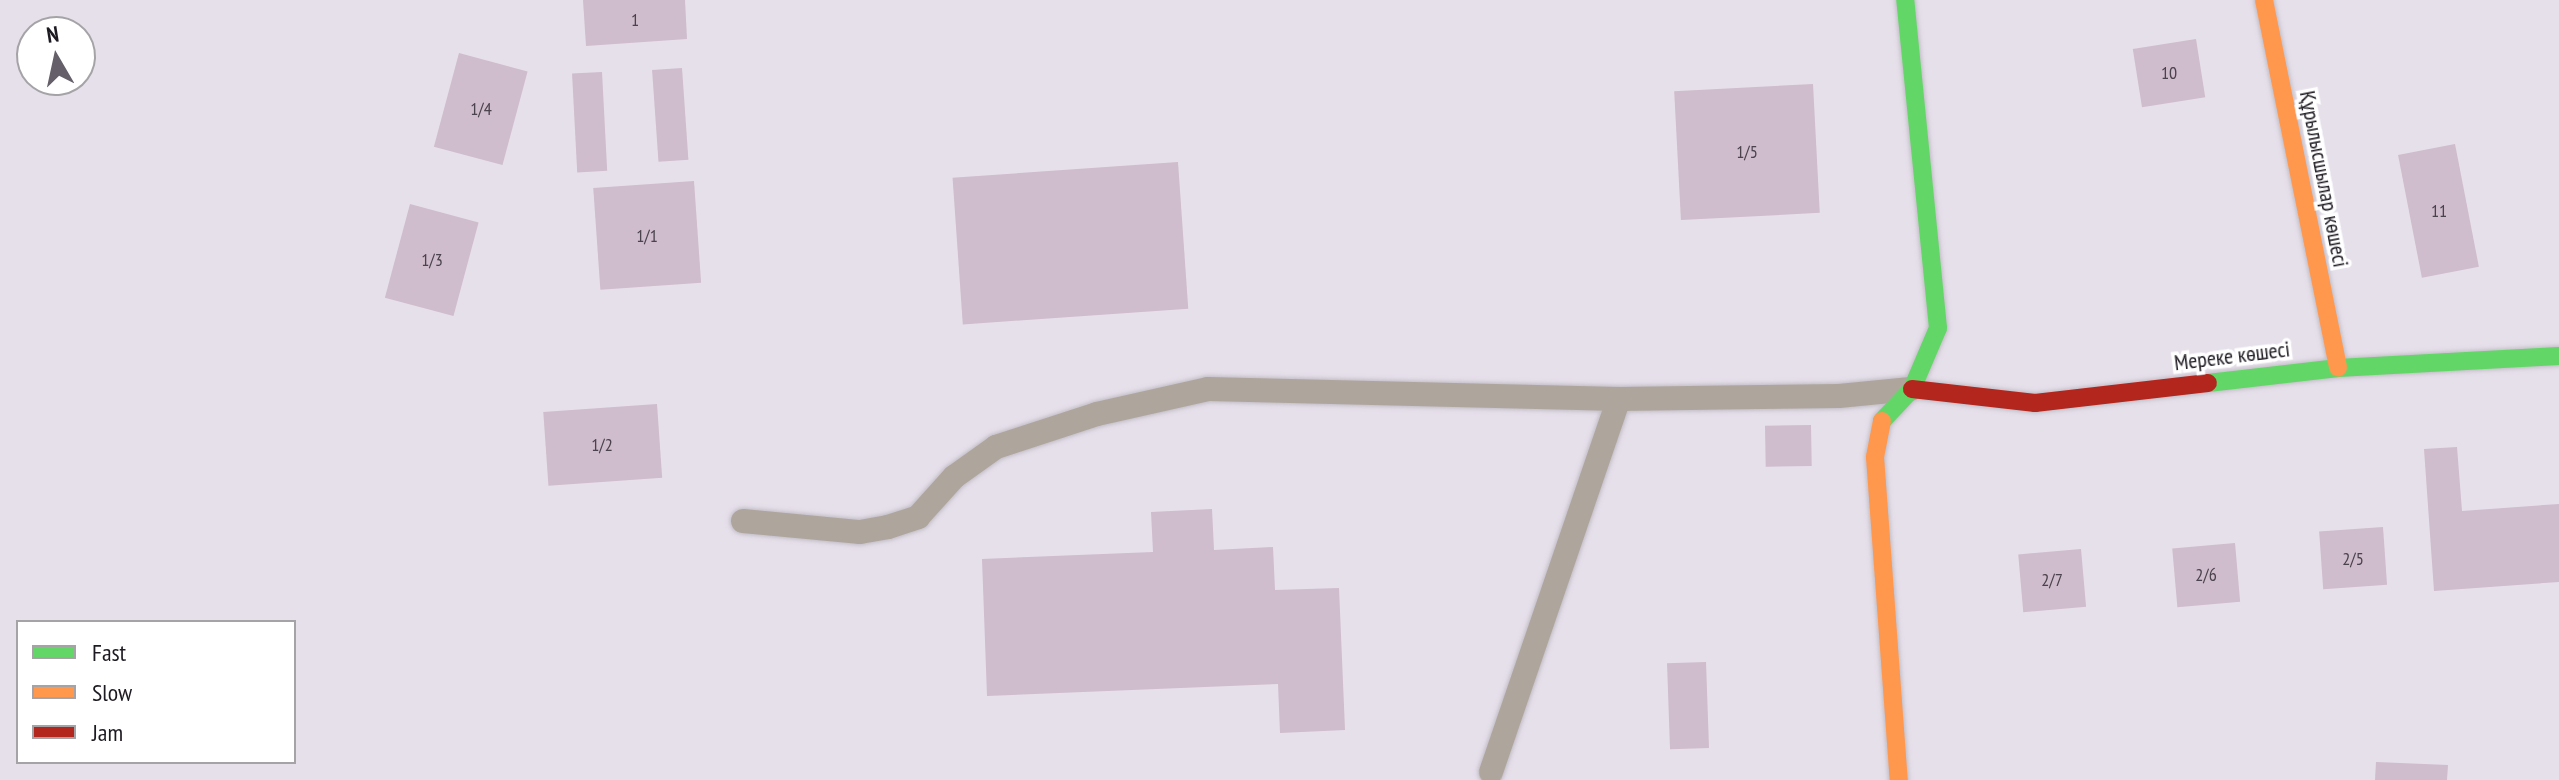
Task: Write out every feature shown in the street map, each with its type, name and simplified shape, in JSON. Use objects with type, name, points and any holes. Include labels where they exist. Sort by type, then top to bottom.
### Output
[{"type":"street","points":[[1899,780],[1875,457],[1881,422],[1912,389],[1938,328],[1905,0]]},
{"type":"street","name":"Құрылысшылар көшесі","points":[[2264,0],[2338,368]]},
{"type":"street","name":"Мереке көшесі","points":[[1912,389],[2035,403],[2338,368],[2559,356]]},
{"type":"lane","points":[[743,521],[860,532],[888,527],[918,517],[954,477],[996,447],[1097,414],[1208,389],[1619,399],[1839,396],[1912,389]]},
{"type":"lane","points":[[1491,772],[1619,399]]},
{"type":"building","points":[[583,0],[685,0],[687,39],[586,46]]},
{"type":"building","points":[[2196,39],[2205,97],[2142,107],[2133,49]]},
{"type":"building","points":[[459,53],[528,71],[502,165],[434,147]]},
{"type":"building","points":[[682,68],[688,160],[658,162],[652,70]]},
{"type":"building","points":[[602,72],[607,171],[577,172],[572,74]]},
{"type":"building","points":[[1813,84],[1820,213],[1681,220],[1674,91]]},
{"type":"building","points":[[2455,144],[2479,267],[2422,278],[2398,155]]},
{"type":"building","points":[[1178,162],[1188,309],[963,324],[953,178]]},
{"type":"building","points":[[694,181],[701,283],[600,290],[593,188]]},
{"type":"building","points":[[410,204],[479,222],[453,316],[385,298]]},
{"type":"building","points":[[657,404],[662,478],[548,486],[543,412]]},
{"type":"building","points":[[1811,425],[1812,466],[1766,467],[1765,426]]},
{"type":"building","points":[[2457,447],[2462,511],[2559,504],[2559,582],[2434,591],[2424,449]]},
{"type":"building","points":[[1212,509],[1214,550],[1273,547],[1275,590],[1339,588],[1345,730],[1280,733],[1278,684],[987,696],[982,559],[1153,552],[1151,512]]},
{"type":"building","points":[[2383,527],[2387,585],[2323,589],[2319,531]]},
{"type":"building","points":[[2235,543],[2240,602],[2177,607],[2172,548]]},
{"type":"building","points":[[2081,549],[2086,607],[2023,612],[2018,554]]},
{"type":"building","points":[[1706,662],[1709,748],[1670,749],[1667,663]]},
{"type":"building","points":[[2376,762],[2448,765],[2447,780],[2375,780]]},
{"type":"traffic: fast","points":[[1882,421],[1912,389],[1938,328],[1905,0]]},
{"type":"traffic: fast","points":[[2208,383],[2338,368],[2559,356]]},
{"type":"traffic: slow","points":[[2264,0],[2338,368]]},
{"type":"traffic: slow","points":[[1882,421],[1875,457],[1899,780]]},
{"type":"traffic: jam","points":[[1912,389],[2035,403],[2208,383]]}]
